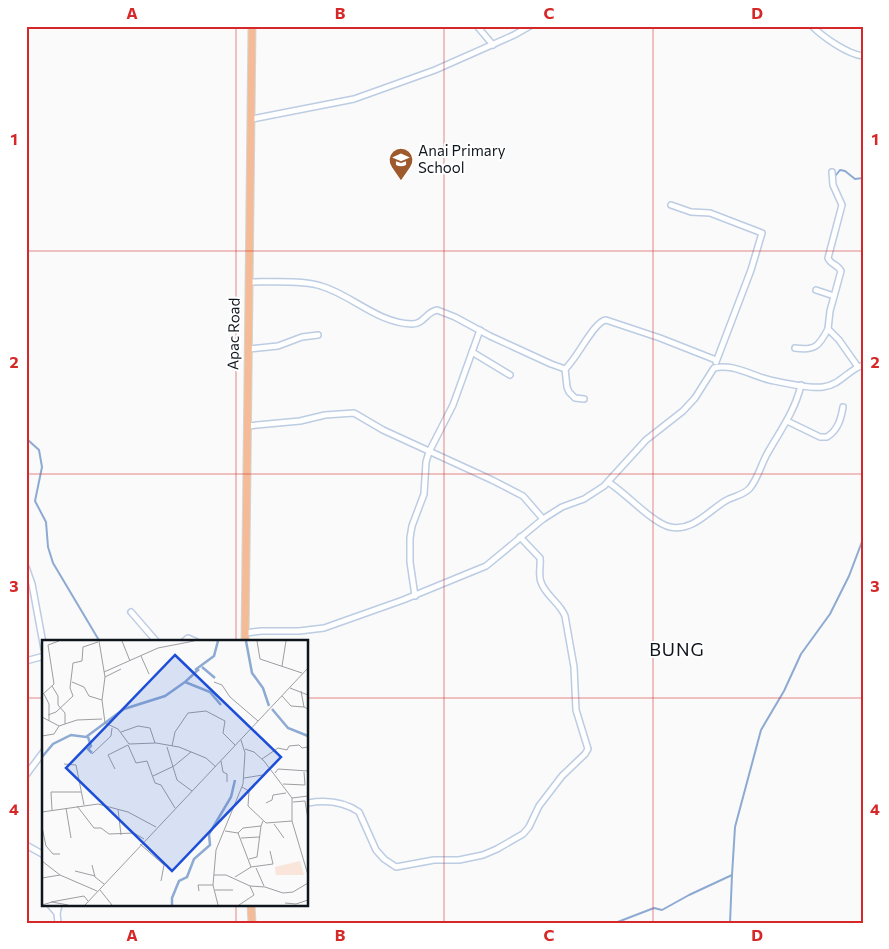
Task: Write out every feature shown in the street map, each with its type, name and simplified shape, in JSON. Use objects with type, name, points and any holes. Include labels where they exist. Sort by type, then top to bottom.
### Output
[{"type":"main road","name":"Apac Road","points":[[245,640],[252,26]]},
{"type":"main road","points":[[251,906],[252,923]]},
{"type":"street","points":[[477,26],[493,45]]},
{"type":"street","points":[[252,119],[354,99],[435,70],[493,45],[530,26]]},
{"type":"street","points":[[812,26],[822,35],[850,52],[863,56]]},
{"type":"street","points":[[795,348],[808,349],[816,346],[828,329],[830,311],[841,271],[828,258],[842,205],[833,185],[832,172]]},
{"type":"street","points":[[245,633],[306,631],[324,628],[415,596],[486,566],[543,519],[562,507],[584,499],[608,482],[646,440],[683,411],[695,398],[714,368],[751,270],[762,234],[710,213],[691,212],[671,205]]},
{"type":"street","points":[[249,282],[308,283],[322,286],[375,314],[405,323],[413,324],[420,322],[430,313],[437,310],[551,364],[566,369]]},
{"type":"street","points":[[816,290],[834,296]]},
{"type":"street","points":[[566,369],[575,360],[597,324],[606,320],[660,338],[716,360]]},
{"type":"street","points":[[714,368],[737,369],[769,380],[801,385],[823,387],[836,384],[861,366],[828,329]]},
{"type":"street","points":[[415,596],[410,562],[410,538],[412,526],[424,494],[424,474],[429,452],[453,405],[480,330]]},
{"type":"street","points":[[248,349],[278,346],[302,337],[318,335]]},
{"type":"street","points":[[472,352],[510,375]]},
{"type":"street","points":[[566,369],[569,392],[575,398],[584,399]]},
{"type":"street","points":[[608,482],[637,504],[655,521],[667,527],[676,528],[692,524],[727,500],[748,490],[754,483],[767,454],[798,399],[801,385]]},
{"type":"street","points":[[787,421],[820,437],[826,437],[835,430],[840,422],[843,406]]},
{"type":"street","points":[[247,426],[300,421],[349,412],[523,496],[543,519]]},
{"type":"street","points":[[309,803],[332,802],[359,812],[376,850],[384,859],[396,867],[434,860],[459,860],[483,855],[522,834],[529,827],[539,806],[562,776],[585,754],[588,748],[576,710],[574,667],[565,616],[562,608],[542,585],[540,579],[540,558],[520,537]]},
{"type":"street","points":[[26,567],[32,584],[42,640]]},
{"type":"street","points":[[131,612],[155,640]]},
{"type":"street","points":[[26,661],[42,657]]},
{"type":"street","points":[[26,775],[42,754]]},
{"type":"street","points":[[26,845],[42,854]]},
{"type":"street","points":[[51,906],[57,913]]},
{"type":"street","points":[[58,923],[59,906]]},
{"type":"waterway","points":[[836,175],[840,170],[845,171],[855,179],[863,178]]},
{"type":"waterway","points":[[26,436],[39,450],[42,467],[35,501],[46,522],[48,547],[53,563],[99,640]]},
{"type":"waterway","points":[[732,875],[735,827],[761,730],[784,691],[801,654],[830,614],[849,576],[863,539]]},
{"type":"waterway","points":[[615,923],[654,908],[662,910],[732,875],[730,923]]},
{"type":"place","name":"Anai Primary School","points":[[401,181]]},
{"type":"district","name":"BUNG","points":[[677,650]]}]
